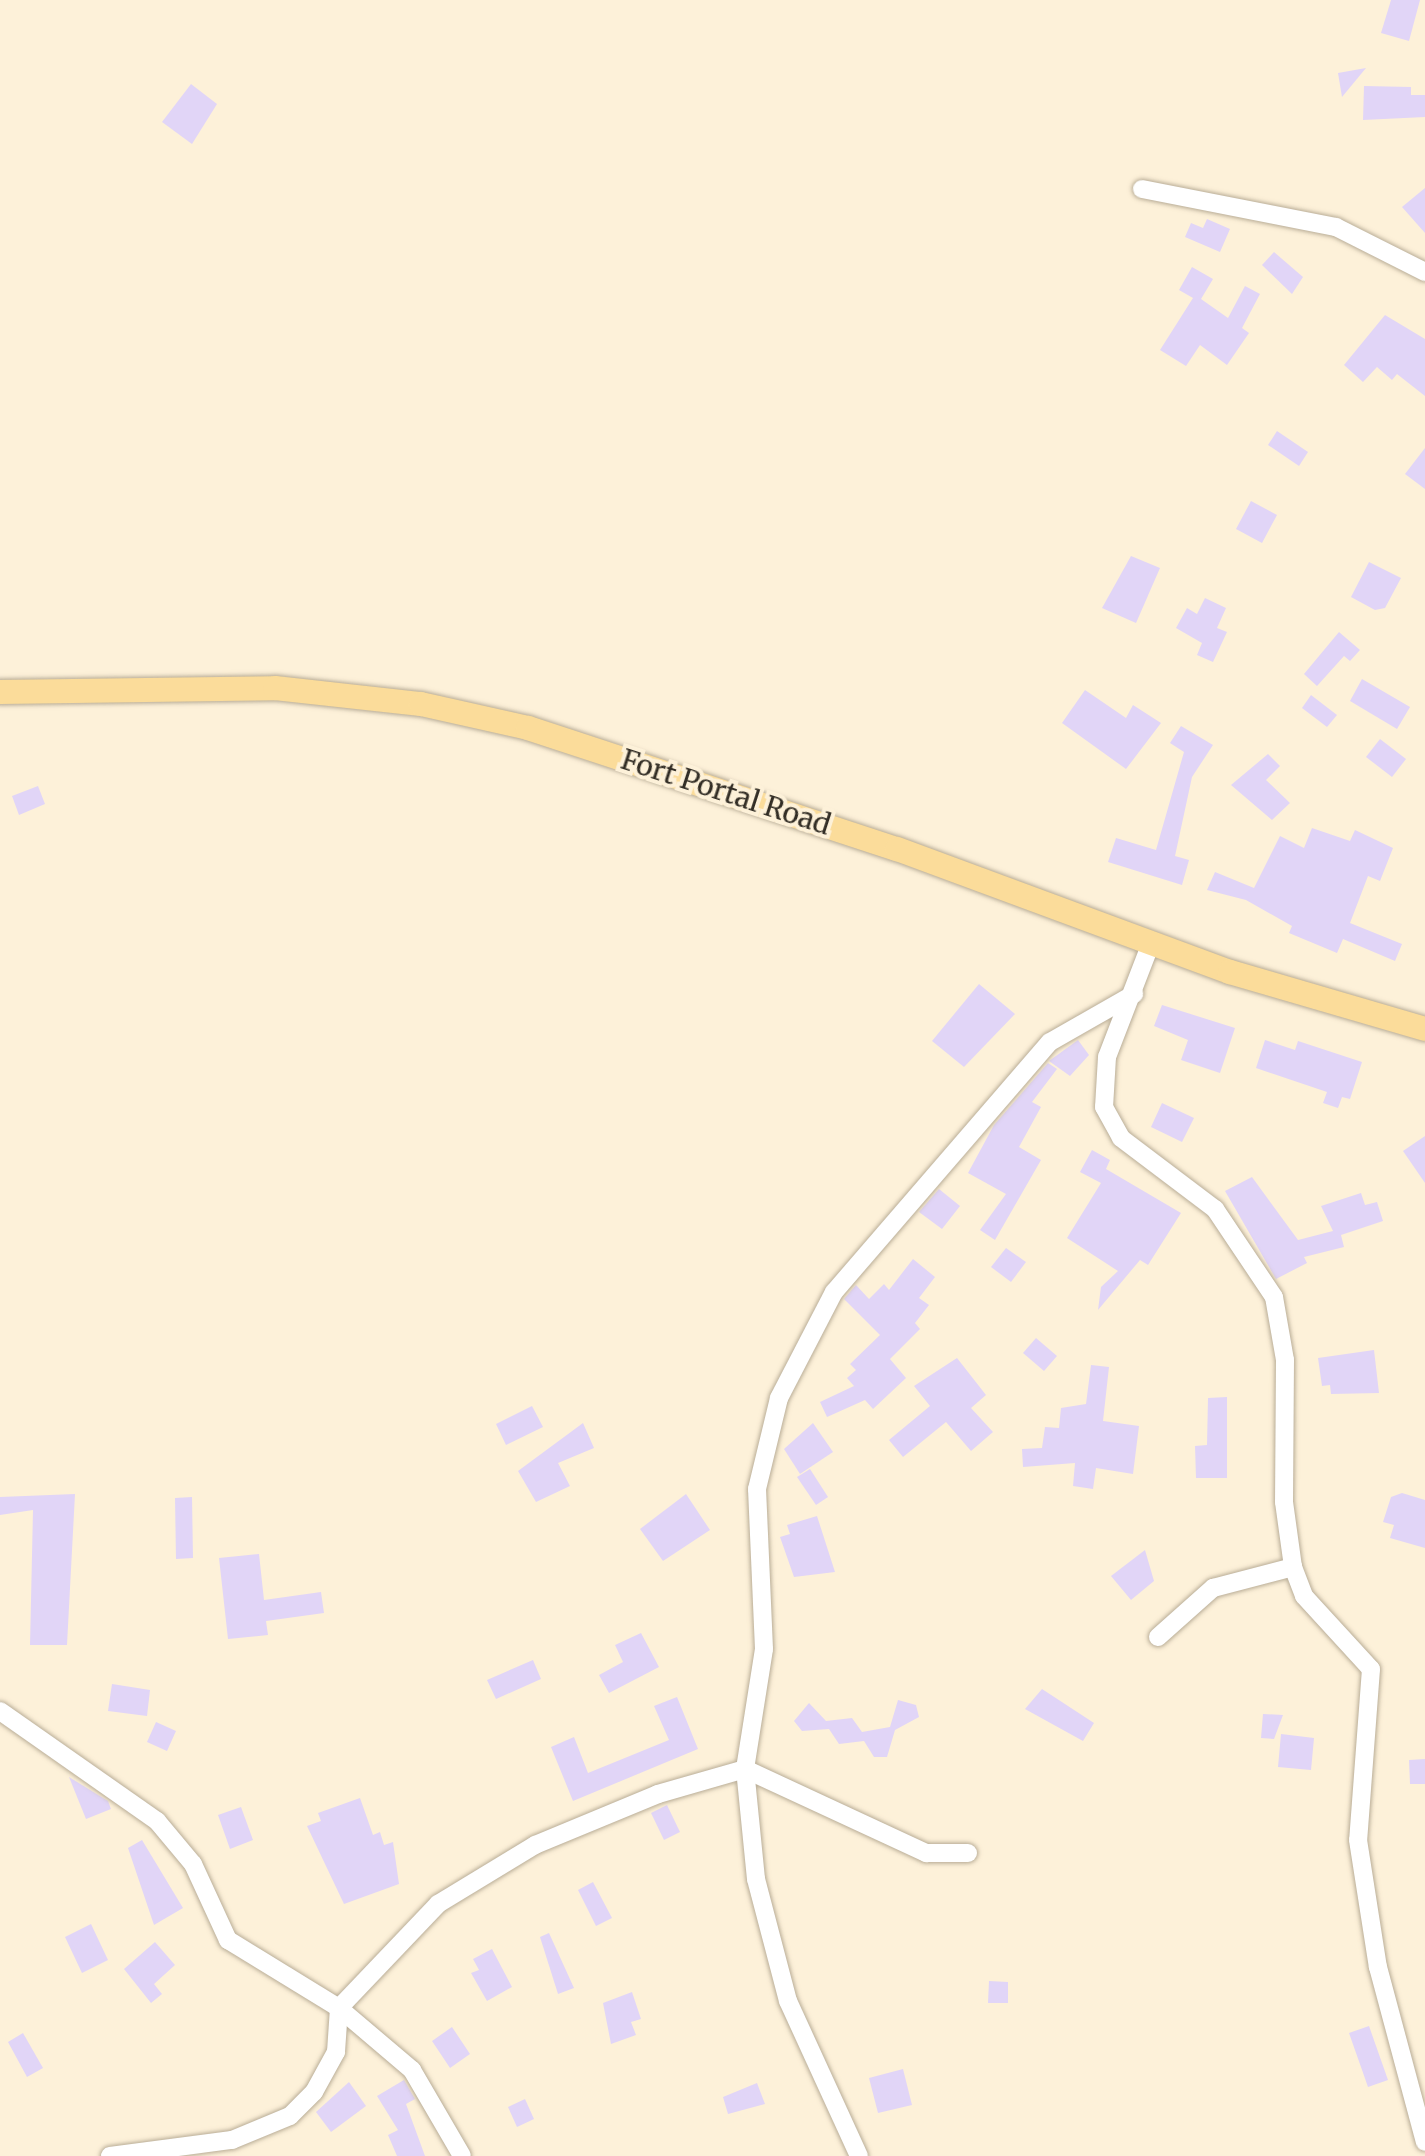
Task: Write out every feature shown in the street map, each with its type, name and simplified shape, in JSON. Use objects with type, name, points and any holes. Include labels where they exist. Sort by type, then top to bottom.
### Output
[{"type":"main road","name":"Fort Portal Road","points":[[0,692],[275,688],[437,708],[647,765],[1151,943],[1425,1029]]},
{"type":"street","points":[[1142,189],[1336,227],[1425,272]]},
{"type":"street","points":[[1151,943],[1101,1080],[1104,1107],[1121,1138],[1215,1209],[1274,1297],[1285,1360],[1284,1502],[1293,1567],[1304,1596],[1371,1669],[1358,1840],[1378,1967],[1425,2142]]},
{"type":"street","points":[[859,2156],[788,2001],[769,1942],[745,1769],[764,1649],[757,1489],[779,1398],[834,1292],[886,1223],[1050,1042],[1134,994]]},
{"type":"street","points":[[1158,1637],[1213,1588],[1293,1567]]},
{"type":"street","points":[[2,1714],[52,1741],[179,1843],[228,1940],[339,2008],[412,2070],[462,2156]]},
{"type":"street","points":[[110,2156],[232,2140],[290,2116],[314,2092],[336,2052],[339,2008],[438,1904],[491,1868],[583,1822],[745,1769],[926,1853],[968,1853]]},
{"type":"building","points":[[1391,0],[1420,0],[1409,41],[1381,33]]},
{"type":"building","points":[[1366,68],[1342,97],[1338,73]]},
{"type":"building","points":[[191,84],[217,104],[192,144],[162,122]]},
{"type":"building","points":[[1364,86],[1411,87],[1411,95],[1425,95],[1425,117],[1363,120]]},
{"type":"building","points":[[1425,188],[1425,233],[1402,207]]},
{"type":"building","points":[[1207,219],[1230,229],[1220,252],[1185,237],[1191,223],[1203,228]]},
{"type":"building","points":[[1274,252],[1303,277],[1292,294],[1262,265]]},
{"type":"building","points":[[1192,267],[1213,279],[1201,299],[1228,318],[1245,286],[1260,294],[1242,328],[1249,333],[1227,365],[1200,345],[1186,366],[1160,350],[1193,298],[1179,290]]},
{"type":"building","points":[[1385,315],[1425,339],[1425,396],[1397,374],[1392,380],[1377,367],[1363,382],[1344,365]]},
{"type":"building","points":[[1277,431],[1308,452],[1299,466],[1268,445]]},
{"type":"building","points":[[1425,448],[1425,489],[1405,474]]},
{"type":"building","points":[[1251,501],[1277,515],[1262,543],[1236,529]]},
{"type":"building","points":[[1131,556],[1160,568],[1136,623],[1102,608]]},
{"type":"building","points":[[1369,562],[1401,578],[1385,608],[1375,610],[1351,597]]},
{"type":"building","points":[[1205,598],[1226,608],[1217,628],[1227,632],[1213,662],[1197,655],[1202,643],[1176,628],[1187,608],[1197,614]]},
{"type":"building","points":[[1339,632],[1360,650],[1350,661],[1344,656],[1317,686],[1304,674]]},
{"type":"building","points":[[1362,679],[1410,707],[1397,729],[1350,701]]},
{"type":"building","points":[[1085,690],[1126,718],[1133,705],[1161,723],[1126,769],[1062,723]]},
{"type":"building","points":[[1311,695],[1337,715],[1327,727],[1302,708]]},
{"type":"building","points":[[1181,726],[1213,745],[1192,777],[1175,856],[1189,860],[1182,885],[1108,862],[1116,838],[1156,850],[1184,752],[1170,743]]},
{"type":"building","points":[[1380,739],[1406,759],[1392,777],[1366,757]]},
{"type":"building","points":[[1268,754],[1280,766],[1266,780],[1290,803],[1272,820],[1231,785]]},
{"type":"building","points":[[38,786],[45,804],[19,815],[12,796]]},
{"type":"building","points":[[1312,828],[1350,841],[1355,830],[1393,848],[1380,881],[1368,876],[1350,923],[1402,944],[1395,961],[1343,939],[1337,953],[1289,933],[1292,926],[1246,900],[1207,890],[1215,872],[1254,888],[1280,836],[1304,848]]},
{"type":"building","points":[[979,984],[1015,1014],[964,1067],[932,1041]]},
{"type":"building","points":[[1162,1005],[1235,1028],[1220,1073],[1181,1060],[1188,1040],[1154,1026]]},
{"type":"building","points":[[1078,1040],[1089,1055],[1070,1076],[1049,1061]]},
{"type":"building","points":[[1265,1040],[1295,1050],[1298,1041],[1362,1062],[1350,1099],[1342,1097],[1338,1108],[1323,1103],[1327,1092],[1256,1068]]},
{"type":"building","points":[[1048,1063],[1057,1069],[1032,1102],[1041,1107],[1019,1147],[1041,1160],[995,1240],[980,1230],[1006,1194],[968,1173],[994,1125]]},
{"type":"building","points":[[1162,1103],[1194,1118],[1182,1142],[1151,1127]]},
{"type":"building","points":[[1425,1136],[1425,1183],[1403,1151]]},
{"type":"building","points":[[1092,1150],[1110,1160],[1106,1169],[1181,1213],[1148,1265],[1140,1260],[1098,1310],[1101,1287],[1118,1271],[1067,1238],[1101,1183],[1080,1172]]},
{"type":"building","points":[[1252,1177],[1298,1240],[1333,1231],[1321,1206],[1361,1193],[1365,1205],[1377,1202],[1383,1221],[1341,1235],[1344,1247],[1304,1257],[1307,1263],[1276,1279],[1225,1191]]},
{"type":"building","points":[[939,1189],[960,1206],[942,1229],[919,1212]]},
{"type":"building","points":[[1006,1248],[1026,1262],[1011,1282],[991,1267]]},
{"type":"building","points":[[913,1259],[935,1277],[919,1298],[929,1305],[915,1323],[920,1329],[890,1359],[906,1378],[873,1409],[865,1400],[827,1417],[820,1402],[854,1386],[847,1378],[856,1370],[850,1364],[880,1335],[844,1299],[856,1285],[869,1299],[884,1284],[889,1290]]},
{"type":"building","points":[[1036,1338],[1057,1356],[1044,1371],[1023,1353]]},
{"type":"building","points":[[1374,1350],[1379,1393],[1331,1394],[1330,1385],[1322,1386],[1318,1358]]},
{"type":"building","points":[[957,1358],[986,1395],[971,1408],[993,1432],[971,1451],[946,1422],[903,1457],[889,1440],[930,1406],[914,1386]]},
{"type":"building","points":[[1091,1365],[1109,1367],[1103,1421],[1139,1426],[1133,1474],[1096,1468],[1093,1489],[1073,1486],[1075,1463],[1023,1467],[1022,1449],[1042,1448],[1045,1427],[1059,1428],[1061,1408],[1086,1404]]},
{"type":"building","points":[[1227,1397],[1227,1478],[1196,1478],[1195,1446],[1207,1445],[1208,1398]]},
{"type":"building","points":[[532,1406],[543,1427],[506,1445],[496,1424]]},
{"type":"building","points":[[583,1423],[594,1448],[558,1463],[570,1486],[536,1502],[518,1471]]},
{"type":"building","points":[[813,1423],[833,1452],[800,1474],[784,1449]]},
{"type":"building","points":[[810,1469],[828,1497],[816,1505],[797,1477]]},
{"type":"building","points":[[1402,1493],[1425,1500],[1425,1548],[1390,1538],[1394,1525],[1383,1522],[1391,1497]]},
{"type":"building","points":[[75,1494],[67,1645],[30,1645],[33,1510],[0,1515],[0,1497]]},
{"type":"building","points":[[686,1494],[710,1530],[663,1561],[640,1529]]},
{"type":"building","points":[[192,1497],[193,1558],[176,1559],[175,1498]]},
{"type":"building","points":[[817,1516],[835,1572],[794,1577],[780,1537],[790,1534],[787,1525]]},
{"type":"building","points":[[1145,1550],[1154,1581],[1131,1600],[1111,1576]]},
{"type":"building","points":[[259,1554],[264,1600],[321,1592],[324,1613],[266,1621],[268,1635],[228,1639],[219,1558]]},
{"type":"building","points":[[641,1633],[659,1667],[609,1693],[599,1675],[623,1662],[615,1645]]},
{"type":"building","points":[[533,1660],[541,1679],[496,1699],[487,1680]]},
{"type":"building","points":[[112,1684],[150,1690],[147,1716],[108,1711]]},
{"type":"building","points":[[1042,1689],[1094,1723],[1083,1741],[1025,1709]]},
{"type":"building","points":[[677,1697],[698,1749],[573,1801],[551,1747],[574,1737],[588,1773],[669,1740],[654,1706]]},
{"type":"building","points":[[898,1700],[916,1705],[919,1717],[895,1730],[887,1757],[874,1757],[864,1741],[839,1744],[829,1729],[802,1731],[794,1721],[809,1703],[826,1721],[852,1718],[862,1732],[890,1727]]},
{"type":"building","points":[[1263,1714],[1283,1715],[1274,1739],[1261,1738]]},
{"type":"building","points":[[156,1722],[176,1731],[167,1751],[147,1742]]},
{"type":"building","points":[[1281,1734],[1314,1738],[1311,1770],[1278,1767]]},
{"type":"building","points":[[1425,1759],[1425,1784],[1410,1784],[1409,1760]]},
{"type":"building","points":[[69,1777],[108,1801],[111,1809],[86,1819]]},
{"type":"building","points":[[360,1798],[373,1835],[380,1832],[384,1845],[393,1842],[399,1884],[344,1904],[307,1826],[321,1821],[318,1813]]},
{"type":"building","points":[[667,1805],[680,1832],[664,1840],[651,1813]]},
{"type":"building","points":[[241,1807],[253,1840],[230,1849],[218,1815]]},
{"type":"building","points":[[142,1840],[183,1908],[154,1925],[128,1848]]},
{"type":"building","points":[[593,1882],[612,1918],[596,1926],[578,1890]]},
{"type":"building","points":[[91,1924],[108,1960],[82,1973],[65,1937]]},
{"type":"building","points":[[549,1933],[574,1988],[558,1994],[540,1937]]},
{"type":"building","points":[[155,1942],[175,1965],[154,1984],[162,1994],[151,2003],[124,1969]]},
{"type":"building","points":[[492,1949],[512,1987],[487,2001],[471,1973],[479,1970],[473,1959]]},
{"type":"building","points":[[989,1981],[1008,1982],[1008,2003],[988,2003]]},
{"type":"building","points":[[632,1992],[641,2019],[631,2022],[636,2035],[611,2044],[603,2003]]},
{"type":"building","points":[[1369,2026],[1388,2080],[1368,2087],[1349,2033]]},
{"type":"building","points":[[452,2027],[470,2054],[450,2068],[432,2041]]},
{"type":"building","points":[[23,2033],[43,2068],[27,2077],[8,2042]]},
{"type":"building","points":[[903,2069],[912,2105],[878,2113],[869,2078]]},
{"type":"building","points":[[404,2080],[415,2099],[406,2104],[425,2156],[397,2156],[388,2135],[398,2130],[377,2096]]},
{"type":"building","points":[[349,2082],[366,2106],[331,2132],[316,2112]]},
{"type":"building","points":[[757,2083],[765,2104],[728,2114],[723,2097]]},
{"type":"building","points":[[525,2099],[534,2119],[517,2127],[508,2107]]}]
